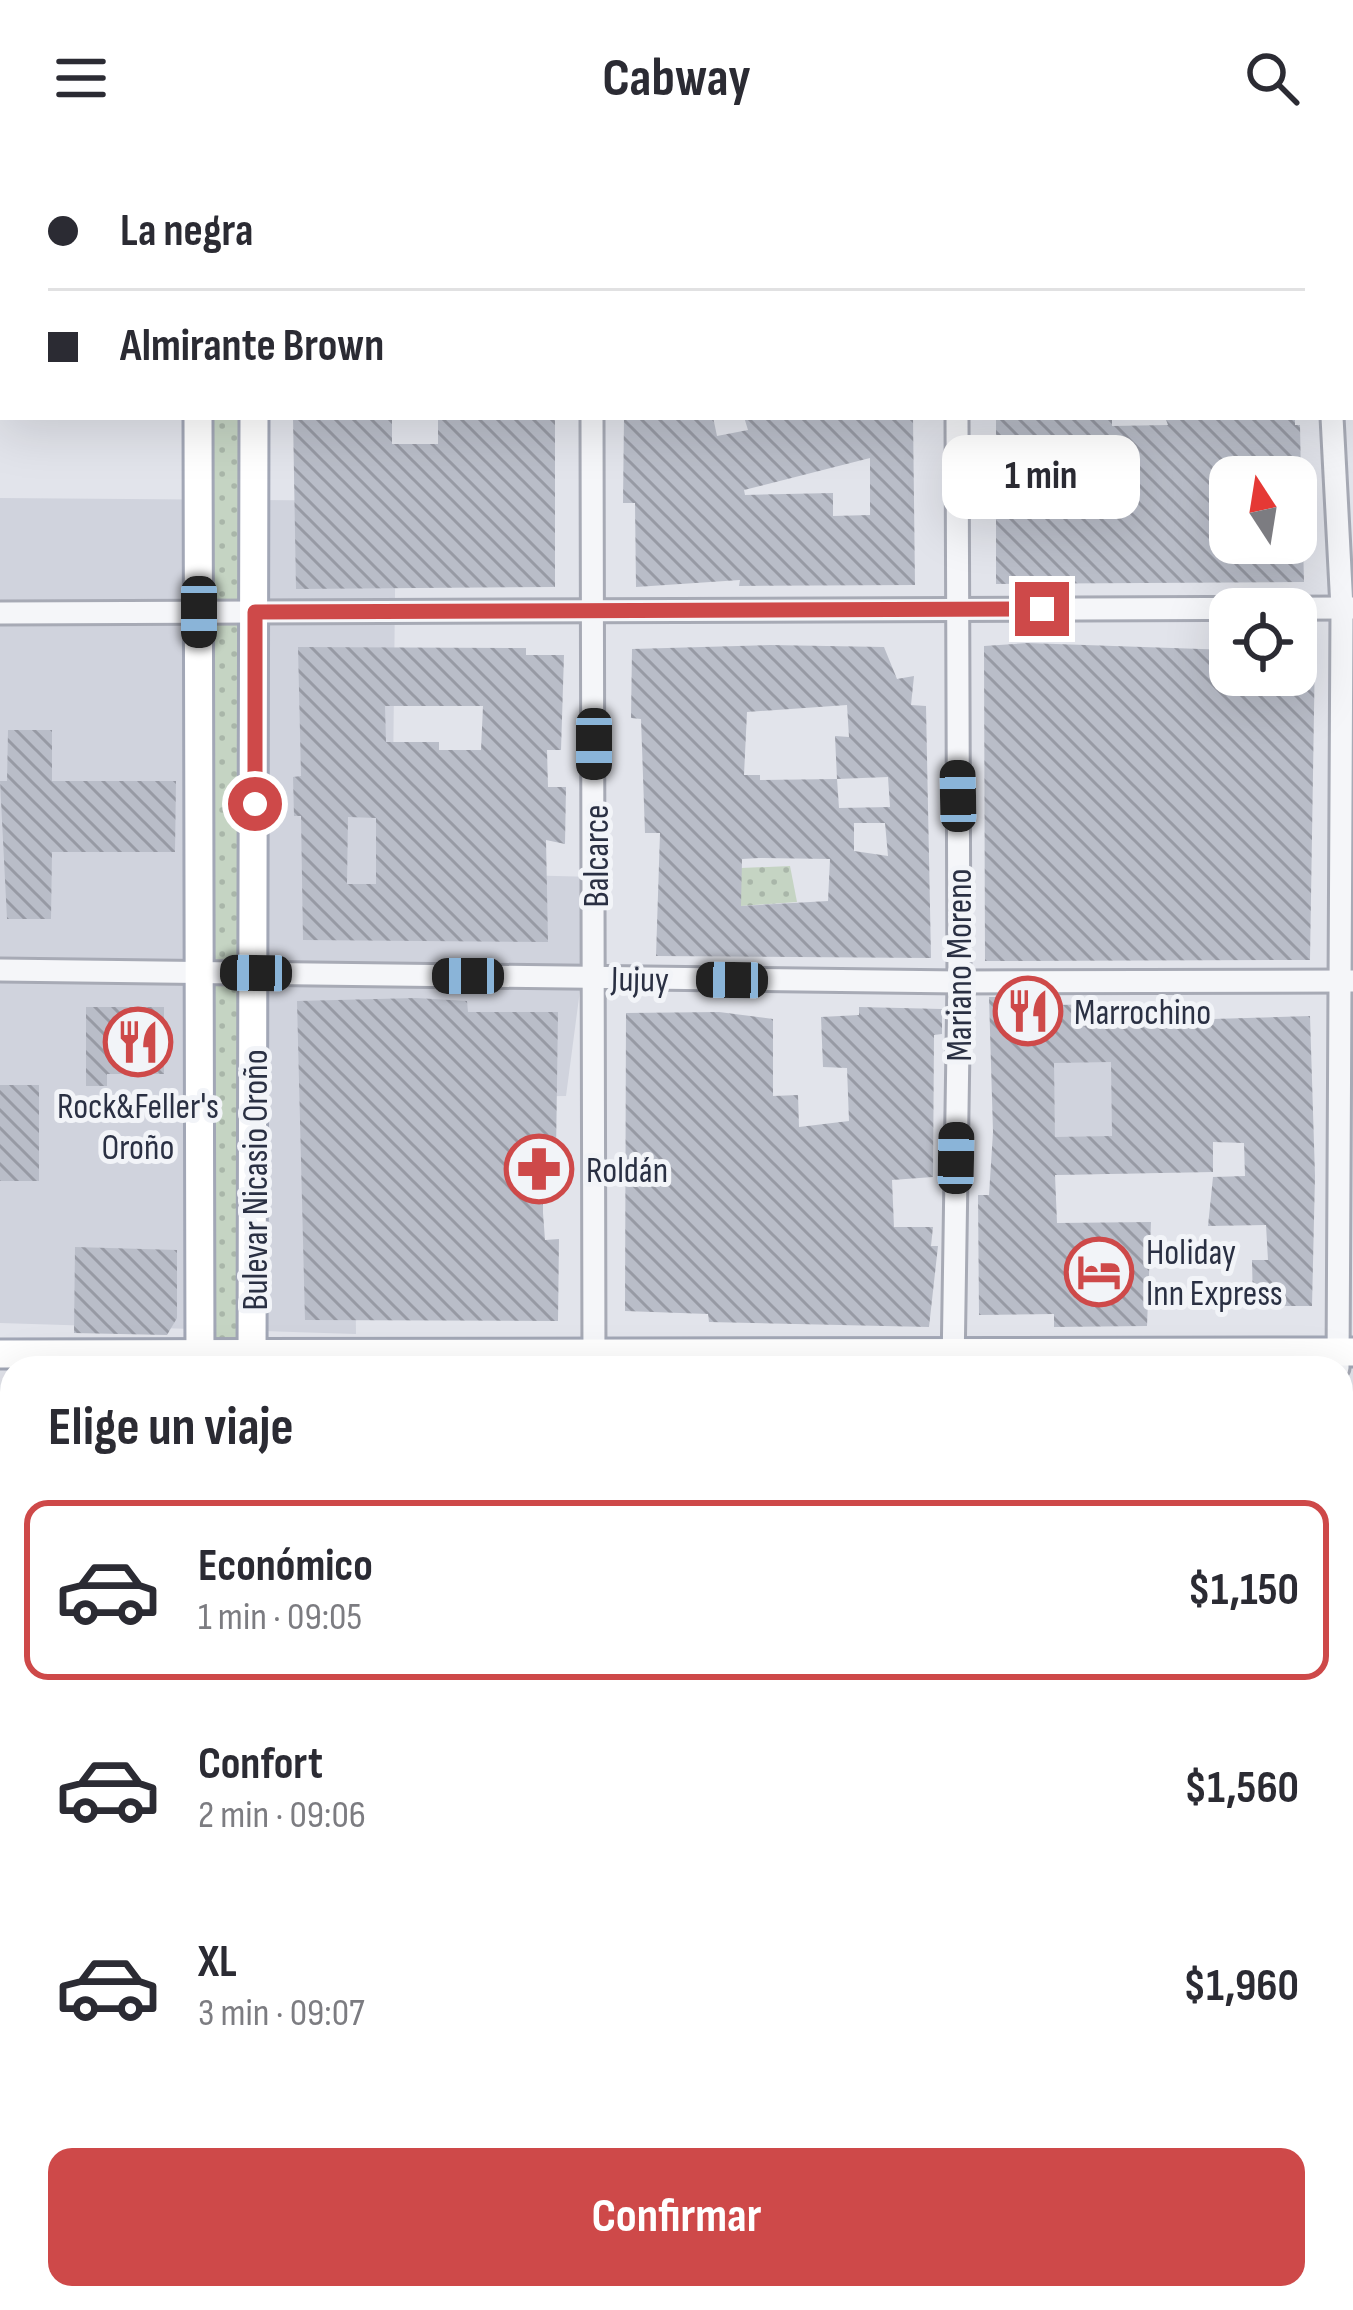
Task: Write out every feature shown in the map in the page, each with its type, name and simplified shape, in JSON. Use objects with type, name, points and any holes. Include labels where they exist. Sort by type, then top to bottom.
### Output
[{"type":"main road","name":"Bulevar Nicasio Oroño","points":[[198,420],[199,1356]]},
{"type":"main road","name":"Bulevar Nicasio Oroño","points":[[252,1356],[254,420]]},
{"type":"main road","points":[[0,1354],[66,1356]]},
{"type":"street","name":"Balcarce","points":[[592,420],[594,1356]]},
{"type":"street","name":"Mariano Moreno","points":[[953,1356],[959,982],[957,420]]},
{"type":"street","points":[[1332,420],[1348,608],[1343,1356]]},
{"type":"street","points":[[0,613],[1348,608]]},
{"type":"street","name":"Jujuy","points":[[0,970],[959,982],[1345,981]]},
{"type":"shaded area","points":[[0,498],[396,501],[392,872],[595,877],[566,1096],[353,1099],[356,1334],[0,1323]]},
{"type":"shaded area","points":[[1144,1003],[1147,1173],[1055,1175],[1053,1005]]},
{"type":"green space","points":[[198,420],[254,420],[252,1356],[200,1356]]},
{"type":"green space","points":[[790,866],[797,902],[741,906],[741,868]]},
{"type":"building","points":[[293,420],[392,420],[392,444],[438,444],[438,420],[555,420],[555,587],[296,589]]},
{"type":"building","points":[[624,420],[714,420],[717,436],[748,430],[745,420],[913,420],[915,585],[739,586],[740,580],[636,587],[635,503],[623,503]],"holes":[[[870,458],[870,515],[833,516],[833,493],[745,495],[744,490]]]},
{"type":"building","points":[[996,420],[1112,420],[1112,426],[1168,425],[1166,420],[1295,420],[1300,425],[1301,456],[1209,456],[1209,564],[1304,564],[1304,582],[996,584]]},
{"type":"building","points":[[1027,643],[1209,649],[1209,696],[1314,696],[1310,960],[985,961],[984,646]]},
{"type":"building","points":[[298,647],[526,648],[526,655],[564,655],[561,750],[547,750],[548,787],[566,787],[565,844],[546,840],[548,942],[303,940],[301,816],[294,816],[293,777],[301,776]],"holes":[[[385,706],[483,706],[481,750],[439,750],[439,742],[386,742]],[[348,817],[376,818],[376,884],[347,884]]]},
{"type":"building","points":[[884,647],[897,679],[914,676],[911,705],[926,706],[931,958],[656,956],[660,833],[645,833],[641,719],[631,718],[632,649]],"holes":[[[847,705],[849,737],[835,736],[837,779],[760,780],[760,775],[744,775],[747,712]],[[888,777],[890,807],[839,808],[837,779]],[[854,823],[885,823],[888,856],[854,851]],[[742,859],[830,859],[828,901],[741,906]]]},
{"type":"building","points":[[8,730],[52,730],[52,781],[176,781],[175,852],[52,852],[51,919],[7,919],[0,781],[7,781]]},
{"type":"building","points":[[989,997],[1053,997],[1053,1005],[1144,1004],[1145,1021],[1310,1016],[1315,1176],[1312,1306],[1253,1306],[1252,1260],[1268,1260],[1266,1225],[1208,1226],[1213,1177],[1245,1176],[1244,1143],[1213,1142],[1213,1172],[1055,1175],[1057,1223],[1151,1222],[1147,1326],[1054,1327],[1054,1314],[979,1315],[978,1195],[989,1195],[993,1132]],"holes":[[[1111,1062],[1112,1136],[1055,1137],[1054,1063]]]},
{"type":"building","points":[[297,1001],[467,1001],[468,1012],[558,1012],[556,1154],[550,1154],[550,1180],[543,1181],[543,1213],[545,1240],[559,1239],[558,1321],[305,1320]]},
{"type":"building","points":[[86,1007],[164,1007],[164,1074],[107,1074],[107,1086],[86,1086]]},
{"type":"building","points":[[859,1007],[942,1009],[942,1034],[934,1035],[933,1177],[892,1180],[894,1227],[933,1227],[931,1246],[938,1246],[929,1327],[709,1322],[708,1314],[625,1311],[626,1013],[719,1012],[773,1019],[773,1096],[798,1095],[799,1127],[849,1121],[847,1068],[823,1067],[821,1017],[859,1015]]},
{"type":"building","points":[[0,1085],[39,1085],[39,1181],[0,1181]]},
{"type":"building","points":[[75,1247],[177,1250],[177,1318],[167,1335],[74,1333]]},
{"type":"place","name":"Marrochino","points":[[1028,1011]]},
{"type":"place","name":"Rock&Feller's Oroño","points":[[138,1042]]},
{"type":"place","name":"Roldán","points":[[539,1169]]},
{"type":"place","name":"Holiday Inn Express","points":[[1099,1272]]},
{"type":"route","points":[[255,804],[255,612],[1042,609]]}]
